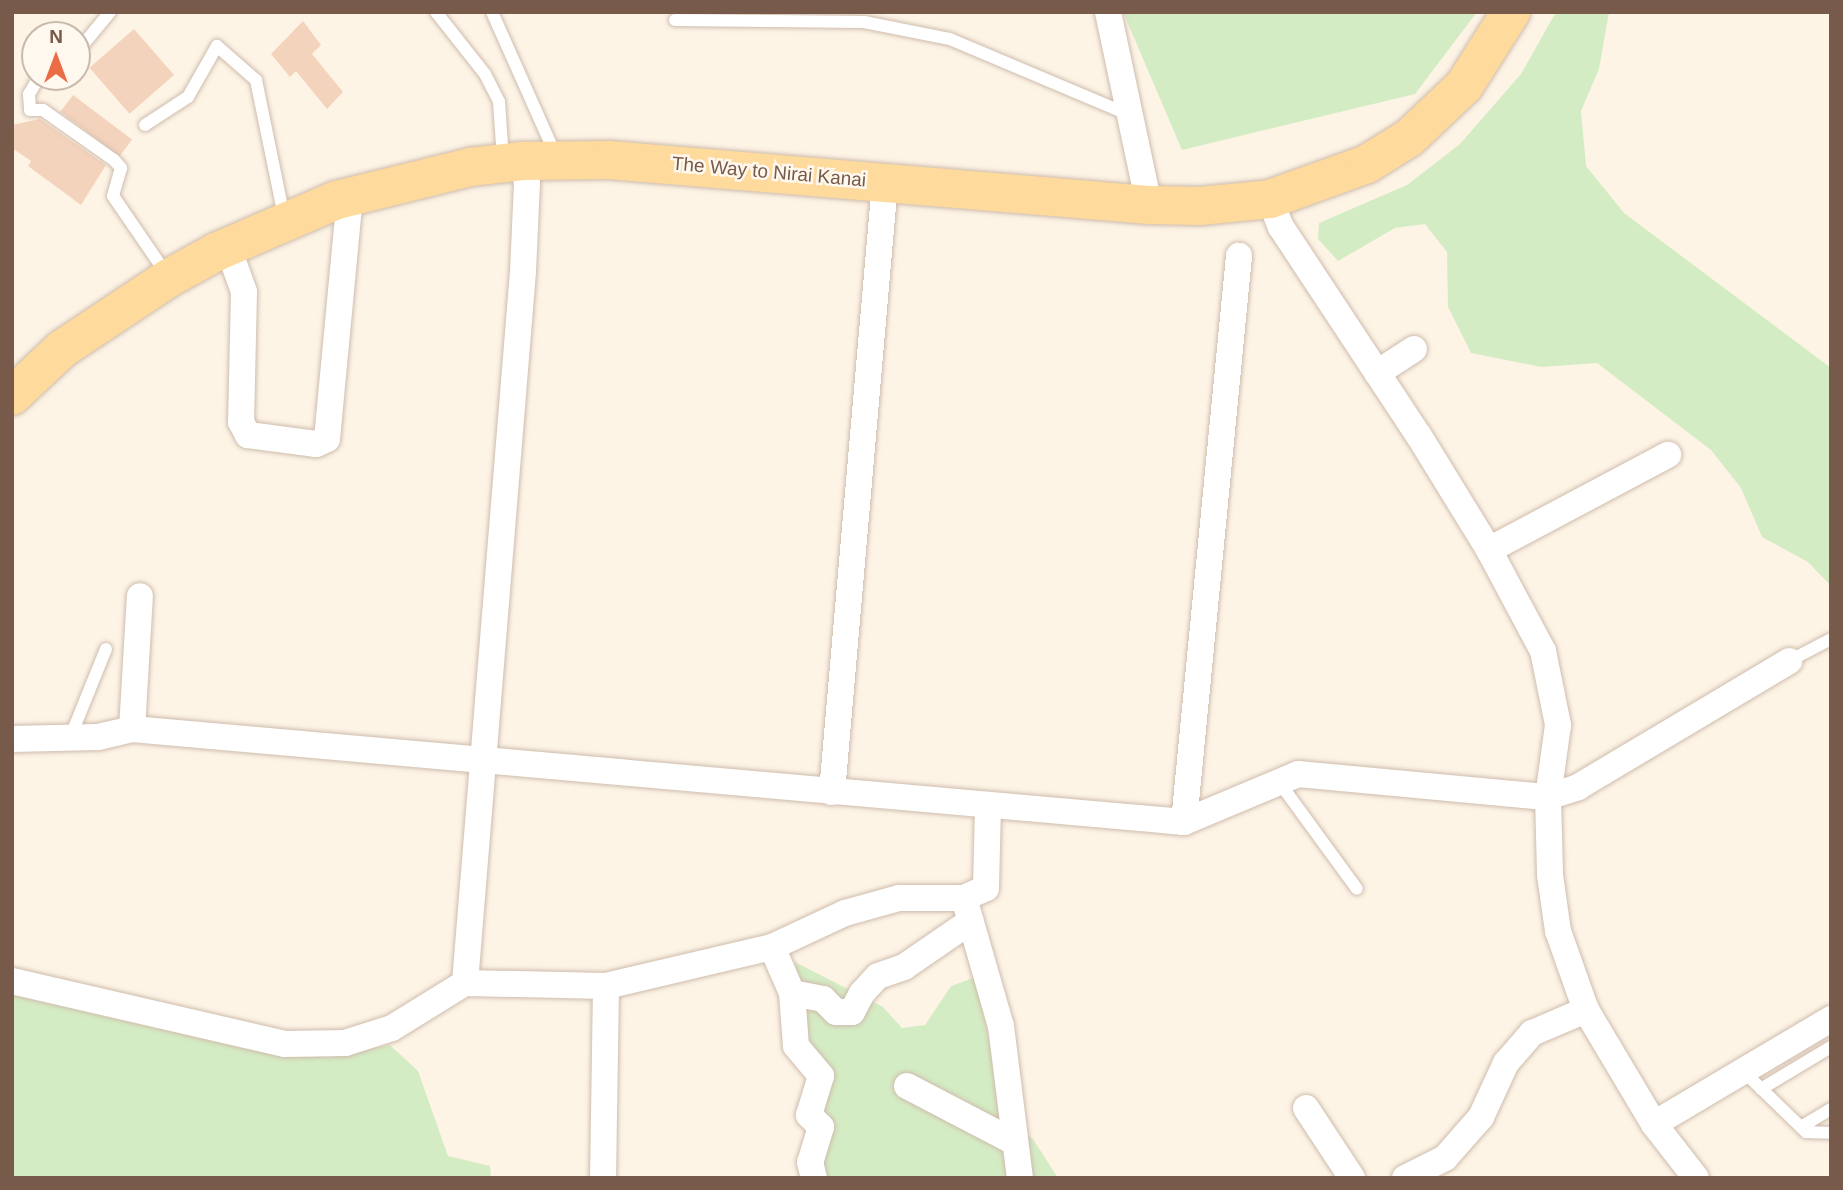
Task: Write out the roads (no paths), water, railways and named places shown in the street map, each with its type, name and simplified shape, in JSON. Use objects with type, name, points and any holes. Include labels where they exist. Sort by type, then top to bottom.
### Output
[{"type":"main road","name":"The Way to Nirai Kanai","points":[[14,391],[62,349],[169,278],[285,220],[350,197],[528,161],[663,163],[1149,205],[1200,206],[1270,199],[1334,179],[1409,138],[1464,86],[1511,12]]},
{"type":"street","points":[[1108,12],[1149,205]]},
{"type":"street","points":[[465,983],[480,762],[523,271],[528,161]]},
{"type":"street","points":[[832,792],[885,182]]},
{"type":"street","points":[[228,247],[244,292],[240,422],[248,435],[316,444],[327,439],[350,197]]},
{"type":"street","points":[[1270,199],[1280,227],[1377,373],[1489,550],[1543,651],[1554,687],[1558,725],[1548,797],[1550,875],[1558,931],[1586,1010],[1654,1124],[1696,1178]]},
{"type":"street","points":[[1184,822],[1239,256]]},
{"type":"street","points":[[1377,373],[1414,349]]},
{"type":"street","points":[[1489,550],[1668,455]]},
{"type":"street","points":[[132,729],[140,596]]},
{"type":"street","points":[[12,739],[70,738],[132,729],[988,807],[1184,822],[1298,774],[1548,797],[1578,788],[1789,661]]},
{"type":"street","points":[[792,993],[823,999],[836,1012],[852,1012],[862,993],[878,976],[904,967],[967,909],[986,888],[988,807]]},
{"type":"street","points":[[12,981],[285,1044],[345,1043],[392,1028],[465,983],[606,986],[772,947],[845,913],[900,898],[967,909]]},
{"type":"street","points":[[967,909],[1001,1026],[1020,1178]]},
{"type":"street","points":[[772,947],[792,993],[796,1046],[821,1076],[808,1115],[821,1126],[810,1163],[814,1178]]},
{"type":"street","points":[[603,1178],[606,986]]},
{"type":"street","points":[[1405,1178],[1444,1158],[1481,1117],[1506,1063],[1532,1033],[1586,1010]]},
{"type":"street","points":[[1654,1124],[1752,1080],[1831,1018]]},
{"type":"street","points":[[907,1086],[1014,1142]]},
{"type":"street","points":[[1306,1108],[1352,1178]]},
{"type":"lane","points":[[91,35],[110,12]]},
{"type":"lane","points":[[436,12],[485,74],[528,161]]},
{"type":"lane","points":[[492,12],[528,161]]},
{"type":"lane","points":[[675,20],[864,22],[950,39],[1130,115]]},
{"type":"lane","points":[[145,125],[188,97],[216,46],[256,80],[285,220]]},
{"type":"lane","points":[[31,91],[30,110],[43,110],[114,160],[121,168],[113,196],[169,278]]},
{"type":"lane","points":[[1789,661],[1831,639]]},
{"type":"lane","points":[[70,738],[106,649]]},
{"type":"lane","points":[[1279,782],[1357,889]]},
{"type":"lane","points":[[1831,1047],[1752,1080],[1806,1132],[1831,1133]]},
{"type":"lane","points":[[1801,1127],[1831,1109]]}]
